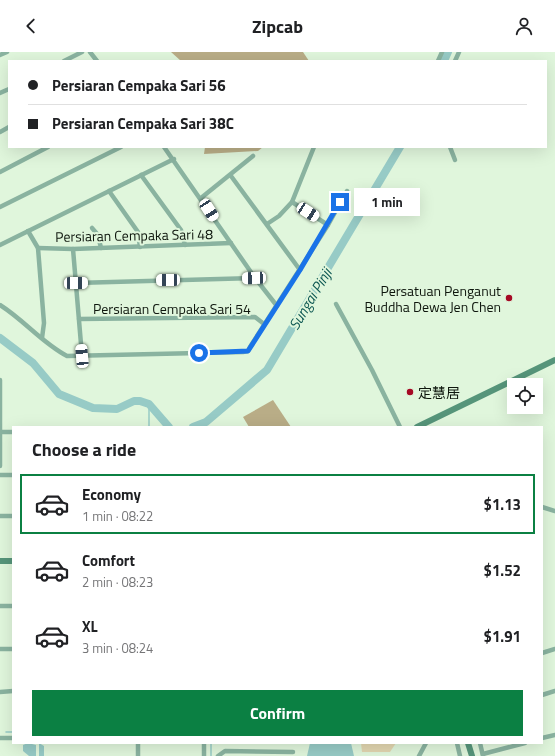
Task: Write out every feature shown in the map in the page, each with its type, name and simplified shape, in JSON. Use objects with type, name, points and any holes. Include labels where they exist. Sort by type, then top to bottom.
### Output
[{"type":"main road","points":[[419,426],[555,360]]},
{"type":"main road","points":[[0,561],[12,561]]},
{"type":"main road","points":[[468,744],[472,756]]},
{"type":"street","points":[[0,55],[7,52]]},
{"type":"street","points":[[66,60],[82,52]]},
{"type":"street","points":[[90,52],[96,60]]},
{"type":"street","points":[[0,172],[46,148]]},
{"type":"street","points":[[0,207],[119,148]]},
{"type":"street","points":[[165,148],[201,198],[254,278],[277,306]]},
{"type":"street","points":[[267,224],[279,216],[292,202],[314,148]]},
{"type":"street","points":[[450,148],[455,160]]},
{"type":"street","points":[[201,198],[253,156]]},
{"type":"street","points":[[0,245],[174,159]]},
{"type":"street","points":[[141,175],[181,230],[185,245]]},
{"type":"street","points":[[230,176],[300,270]]},
{"type":"street","points":[[109,191],[138,232],[140,247]]},
{"type":"street","points":[[0,305],[13,313],[55,350],[67,356],[248,351],[328,225],[347,191]]},
{"type":"street","points":[[292,202],[328,225]]},
{"type":"street","points":[[92,228],[98,235],[102,248]]},
{"type":"street","points":[[28,231],[38,248],[44,323],[42,338]]},
{"type":"street","name":"Persiaran Cempaka Sari 48","points":[[38,248],[73,249],[231,243]]},
{"type":"street","points":[[73,249],[82,356]]},
{"type":"street","points":[[76,283],[254,278]]},
{"type":"street","points":[[336,304],[372,370],[400,426]]},
{"type":"street","name":"Persiaran Cempaka Sari 54","points":[[79,319],[255,317],[264,324]]},
{"type":"street","points":[[0,380],[0,466]]},
{"type":"street","points":[[0,432],[12,432]]},
{"type":"street","points":[[0,475],[12,475]]},
{"type":"street","points":[[543,507],[555,511]]},
{"type":"street","points":[[0,516],[12,516]]},
{"type":"street","points":[[0,606],[12,606]]},
{"type":"street","points":[[0,649],[12,649]]},
{"type":"street","points":[[543,653],[555,649]]},
{"type":"street","points":[[0,692],[12,691]]},
{"type":"street","points":[[543,695],[555,691]]},
{"type":"street","points":[[543,738],[555,735]]},
{"type":"street","points":[[0,738],[12,738]]},
{"type":"street","points":[[138,744],[138,756]]},
{"type":"street","points":[[204,744],[204,756]]},
{"type":"street","points":[[419,756],[425,744]]},
{"type":"street","points":[[457,744],[460,756]]},
{"type":"street","points":[[480,744],[483,755],[522,744]]},
{"type":"street","points":[[218,756],[225,751],[293,752]]},
{"type":"shaded area","points":[[171,52],[303,52],[308,60],[180,60]]},
{"type":"shaded area","points":[[205,148],[262,148],[258,151],[204,154]]},
{"type":"shaded area","points":[[273,400],[290,426],[248,426],[243,417]]},
{"type":"shaded area","points":[[361,744],[395,744],[390,752],[362,752]]},
{"type":"water","points":[[39,744],[41,744],[44,746],[44,756],[39,756]]},
{"type":"water","points":[[310,744],[351,744],[354,756],[307,756]]},
{"type":"water","points":[[23,745],[36,745],[36,756],[29,756],[23,751]]},
{"type":"waterway","name":"Sungai Pinji","points":[[444,60],[448,52]]},
{"type":"waterway","name":"Sungai Pinji","points":[[196,426],[206,422],[267,370],[399,148]]},
{"type":"waterway","name":"Sungai Pinji","points":[[0,338],[33,363],[59,394],[93,408],[117,409],[134,401],[140,401],[149,404],[168,426]]},
{"type":"waterway","points":[[149,404],[149,426]]},
{"type":"waterway","points":[[6,732],[12,732]]},
{"type":"waterway","points":[[211,744],[211,756]]},
{"type":"place","name":"Persatuan Penganut Buddha Dewa Jen Chen","points":[[509,298]]},
{"type":"place","name":"定慧居","points":[[410,392]]},
{"type":"route","points":[[199,353],[248,351],[328,225],[340,202]]}]
